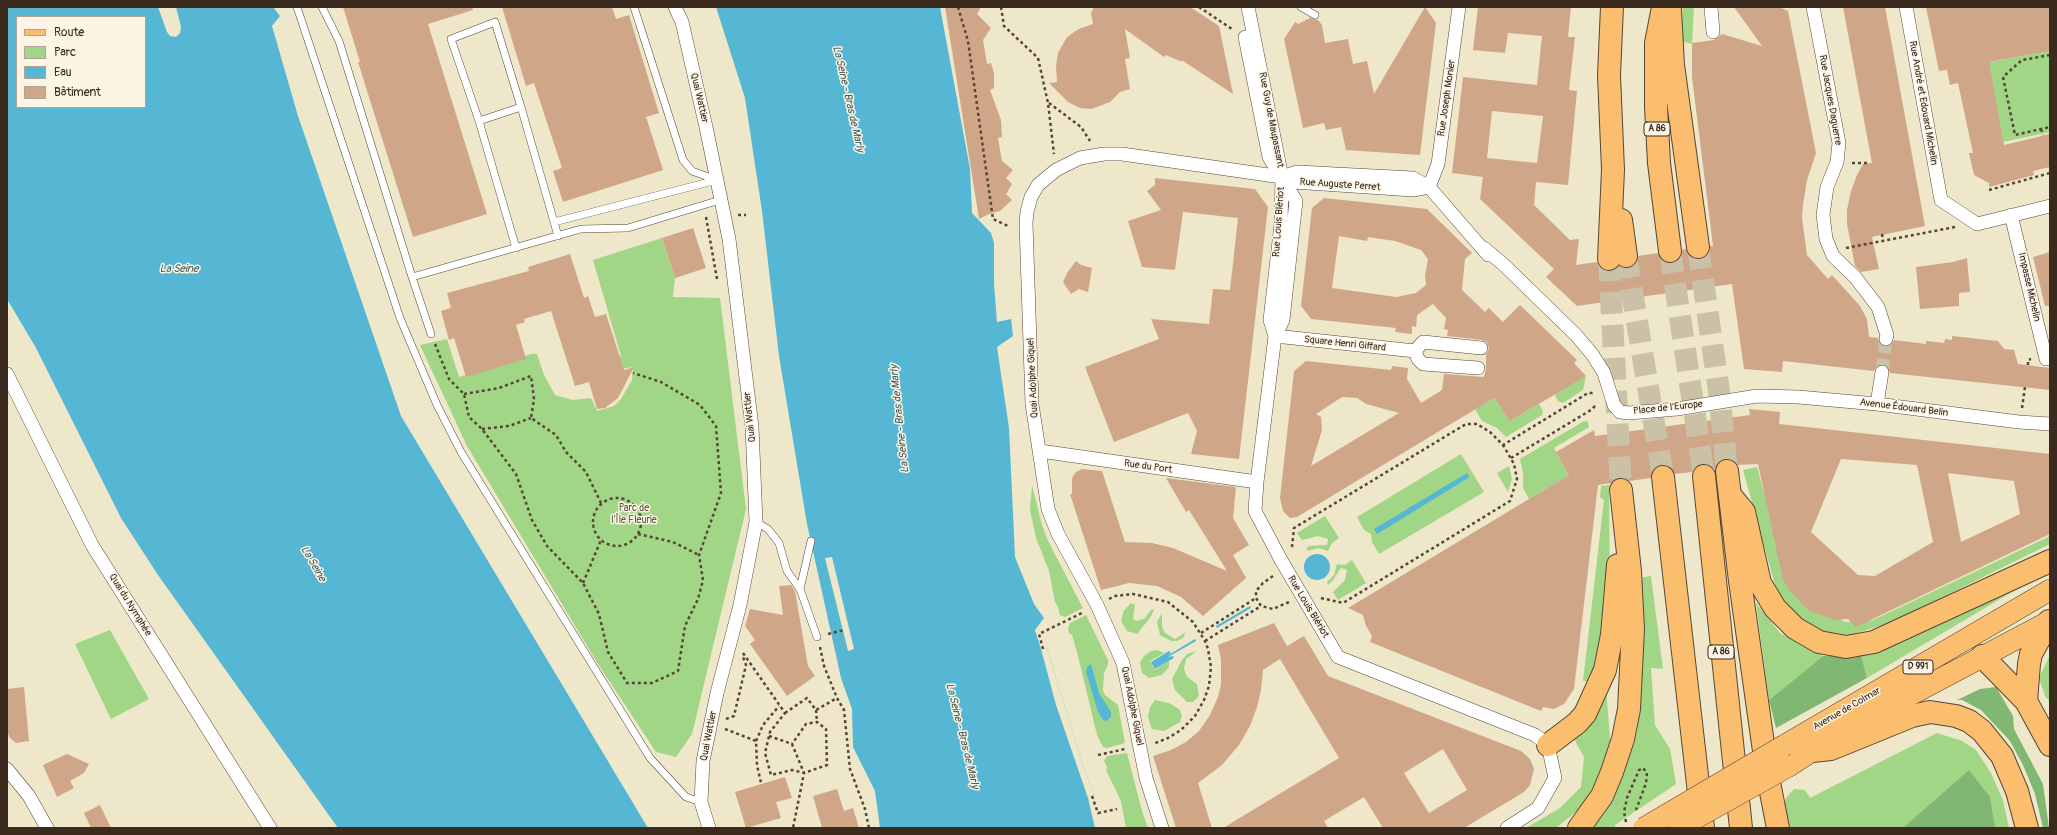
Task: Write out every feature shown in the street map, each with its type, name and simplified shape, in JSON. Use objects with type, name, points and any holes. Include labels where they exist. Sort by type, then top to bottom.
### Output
[{"type":"highway","points":[[1612,7],[1609,75],[1618,258]]},
{"type":"highway","name":"A 86","points":[[1663,7],[1656,43],[1656,107],[1659,163],[1670,251]]},
{"type":"highway","points":[[1670,7],[1673,65],[1698,247]]},
{"type":"highway","points":[[1727,471],[1740,581],[1767,772],[1778,828]]},
{"type":"highway","name":"A 86","points":[[1704,476],[1741,828]]},
{"type":"highway","points":[[1663,477],[1703,828]]},
{"type":"highway","points":[[1730,495],[1744,512],[1760,583],[1775,608],[1795,628],[1819,642],[1846,647],[1874,642],[2050,561]]},
{"type":"highway","points":[[1548,745],[1577,723],[1585,714],[1605,670],[1612,635],[1621,500],[1630,571],[1633,629],[1629,709],[1623,740],[1602,796],[1579,828]]},
{"type":"highway","points":[[2026,701],[2029,664],[2032,654],[2050,621]]},
{"type":"highway","points":[[1982,656],[2026,701],[2050,745]]},
{"type":"highway","points":[[1812,751],[1830,749],[1912,716],[1930,712],[1956,716],[1969,721],[1982,731],[2002,756],[2017,791],[2026,828]]},
{"type":"main road","name":"Avenue de Colmar","points":[[1636,821],[1786,745],[2050,590]]},
{"type":"main road","name":"Avenue de Colmar","points":[[1678,828],[1789,766],[1844,730],[2050,621]]},
{"type":"main road","points":[[1965,640],[1982,656]]},
{"type":"street","name":"Quai Wattier","points":[[675,7],[682,22],[729,239],[752,427],[756,522],[740,605],[717,693],[703,761],[701,802],[709,828]]},
{"type":"street","name":"Rue Guy de Maupassant","points":[[1239,7],[1269,157],[1282,177]]},
{"type":"street","name":"Rue Guy de Maupassant","points":[[1248,7],[1282,177]]},
{"type":"street","name":"Rue Joseph Monier","points":[[1429,187],[1438,164],[1459,7]]},
{"type":"street","points":[[1711,7],[1713,32]]},
{"type":"street","name":"Rue Jacques Daguerre","points":[[1813,7],[1839,143],[1837,162],[1827,187],[1823,214],[1826,240],[1833,256],[1855,277],[1878,307],[1886,339]]},
{"type":"street","name":"Rue André et Edouard Michelin","points":[[1906,7],[1941,200],[1977,224],[2012,215]]},
{"type":"street","name":"Quai Adolphe Giquel","points":[[1162,828],[1146,778],[1134,747],[1123,663],[1098,605],[1052,520],[1048,509],[1032,404],[1027,212],[1035,191],[1048,176],[1071,162],[1094,155],[1122,154],[1242,173],[1282,177]]},
{"type":"street","name":"Rue Auguste Perret","points":[[1282,177],[1297,172],[1413,178],[1429,187],[1484,248],[1504,265],[1533,295],[1576,335]]},
{"type":"street","name":"Rue Louis Blériot","points":[[1282,177],[1296,201],[1283,320],[1275,336],[1257,482],[1255,511],[1285,568],[1338,657],[1536,735],[1548,745]]},
{"type":"street","points":[[2012,215],[2050,206]]},
{"type":"street","name":"Impasse Michelin","points":[[2012,215],[2046,359]]},
{"type":"street","name":"Place de l'Europe","points":[[1576,335],[1600,363],[1614,405],[1620,412],[1628,413],[1676,408],[1757,396]]},
{"type":"street","name":"Square Henri Giffard","points":[[1275,336],[1415,351]]},
{"type":"street","points":[[1478,368],[1423,364],[1418,359],[1415,351],[1423,342],[1481,348]]},
{"type":"street","points":[[1877,404],[1882,372]]},
{"type":"street","name":"Quai du Nymphée","points":[[7,374],[92,545],[270,828]]},
{"type":"street","name":"Avenue Édouard Belin","points":[[1757,396],[1798,397],[1877,404],[2019,422],[2050,424]]},
{"type":"street","name":"Rue du Port","points":[[1040,451],[1257,482]]},
{"type":"street","points":[[1507,828],[1538,808],[1555,778],[1548,745]]},
{"type":"street","points":[[7,769],[29,796],[47,828]]},
{"type":"lane","points":[[297,7],[400,318],[437,405],[461,452],[650,758],[686,797],[701,802]]},
{"type":"lane","points":[[322,7],[339,41],[431,334]]},
{"type":"lane","points":[[634,7],[683,160],[692,171],[717,180]]},
{"type":"lane","points":[[1301,7],[1315,15]]},
{"type":"lane","points":[[516,248],[479,120],[451,39],[495,22],[558,236]]},
{"type":"lane","points":[[479,120],[521,107]]},
{"type":"lane","points":[[554,222],[717,180]]},
{"type":"lane","points":[[412,277],[581,229],[628,228],[720,200]]},
{"type":"lane","points":[[756,522],[768,529],[779,543],[787,571],[800,589],[817,637]]},
{"type":"lane","points":[[800,589],[811,541]]},
{"type":"path","points":[[958,7],[968,41],[992,219],[1010,227]]},
{"type":"path","points":[[1001,7],[1004,26],[1038,58],[1048,103],[1054,157]]},
{"type":"path","points":[[1199,7],[1246,38]]},
{"type":"path","points":[[2050,55],[2022,60],[2003,77],[2015,136],[2050,127]]},
{"type":"path","points":[[1048,103],[1081,127],[1090,139],[1094,155]]},
{"type":"path","points":[[2041,129],[2043,135]]},
{"type":"path","points":[[1989,190],[2050,173]]},
{"type":"path","points":[[704,204],[718,287]]},
{"type":"path","points":[[1833,256],[1850,246],[1929,232]]},
{"type":"path","points":[[1882,234],[1883,240]]},
{"type":"path","points":[[439,355],[449,379],[464,394],[469,417],[482,429],[516,474],[532,520],[547,546],[583,583],[599,614],[608,652],[627,683],[652,683],[678,671],[684,626],[698,599],[703,580],[699,555],[721,493],[716,426],[700,405],[661,382],[633,373]]},
{"type":"path","points":[[2028,360],[2028,365]]},
{"type":"path","points":[[464,394],[499,388],[531,376],[534,399],[531,418]]},
{"type":"path","points":[[2019,422],[2025,387]]},
{"type":"path","points":[[1503,445],[1588,393],[1609,392]]},
{"type":"path","points":[[1511,458],[1591,410],[1609,392]]},
{"type":"path","points":[[482,429],[509,426],[531,418]]},
{"type":"path","points":[[531,418],[556,435],[566,452],[586,472],[601,503]]},
{"type":"path","points":[[1466,424],[1477,424],[1490,432],[1503,445],[1511,458],[1517,479],[1510,501],[1343,603],[1301,596],[1279,607],[1268,609],[1261,606],[1256,598],[1256,591],[1263,583],[1285,568],[1292,554],[1294,528],[1466,424]]},
{"type":"path","points":[[615,497],[630,501],[639,512],[641,520],[638,534],[632,540],[616,546],[601,540],[593,526],[593,518],[601,503],[615,497]]},
{"type":"path","points":[[638,534],[673,542],[699,555]]},
{"type":"path","points":[[583,583],[601,540]]},
{"type":"path","points":[[1043,649],[1039,634],[1115,596],[1133,594],[1152,597],[1168,602],[1180,610],[1193,622],[1201,633],[1205,641],[1211,667],[1209,686],[1204,700],[1194,716],[1181,730],[1168,738],[1148,746],[1134,747],[1098,755]]},
{"type":"path","points":[[1201,633],[1256,598]]},
{"type":"path","points":[[1205,641],[1261,606]]},
{"type":"path","points":[[827,634],[844,630]]},
{"type":"path","points":[[817,637],[824,666],[837,698],[844,710],[850,769],[869,828]]},
{"type":"path","points":[[722,724],[724,720],[734,716],[746,665],[740,649],[785,713]]},
{"type":"path","points":[[807,698],[816,710],[817,722],[826,729],[828,765],[804,773],[792,770],[772,775],[765,753],[770,732],[785,713],[807,698]]},
{"type":"path","points":[[816,710],[837,698]]},
{"type":"path","points":[[761,783],[756,765],[756,741],[763,725],[779,706]]},
{"type":"path","points":[[792,744],[806,724],[817,722]]},
{"type":"path","points":[[720,728],[748,736],[756,741]]},
{"type":"path","points":[[769,736],[792,744],[804,773],[792,828]]},
{"type":"path","points":[[1643,768],[1647,773],[1646,782],[1636,821],[1624,812],[1627,798],[1639,770],[1643,768]]},
{"type":"path","points":[[1092,796],[1098,813],[1117,809]]},
{"type":"green space","points":[[1683,7],[1694,7],[1692,44],[1681,41]]},
{"type":"green space","points":[[2050,51],[2050,132],[2003,142],[1985,63]]},
{"type":"green space","name":"Parc de l'Île Fleurie","points":[[662,238],[675,278],[673,297],[720,298],[746,509],[692,734],[676,757],[656,752],[598,664],[467,446],[420,345],[447,339],[459,377],[531,354],[537,354],[544,375],[555,395],[573,400],[591,398],[597,411],[614,406],[621,399],[632,380],[633,367],[620,369],[617,358],[621,356],[593,260]]},
{"type":"green space","points":[[1586,376],[1583,390],[1563,403],[1558,401],[1554,394]]},
{"type":"green space","points":[[1494,398],[1510,421],[1539,404],[1543,411],[1542,415],[1506,437],[1497,428],[1482,421],[1475,409]]},
{"type":"green space","points":[[1584,421],[1588,422],[1589,427],[1554,448],[1569,475],[1529,499],[1523,488],[1523,473],[1520,459]]},
{"type":"green space","points":[[1461,454],[1484,492],[1379,554],[1372,542],[1371,534],[1364,530],[1357,517]],"holes":[[[1467,473],[1470,477],[1377,533]]]},
{"type":"green space","points":[[1509,466],[1512,479],[1508,492],[1497,473]]},
{"type":"green space","points":[[1757,467],[1783,561],[1808,602],[1845,622],[1873,620],[2050,536],[2050,544],[1890,623],[1850,635],[1822,631],[1805,622],[1785,607],[1775,585],[1743,470]]},
{"type":"green space","points":[[1032,485],[1042,525],[1048,541],[1083,608],[1065,617],[1060,615],[1055,602],[1049,571],[1036,538],[1030,510]]},
{"type":"green space","points":[[1609,485],[1610,606],[1604,650],[1589,681],[1583,681],[1604,500],[1600,497],[1601,486]]},
{"type":"green space","points":[[1325,516],[1339,538],[1332,543],[1328,551],[1318,548],[1308,551],[1306,548],[1310,546],[1327,545],[1328,539],[1318,536],[1302,540],[1297,533]]},
{"type":"green space","points":[[1352,560],[1366,583],[1338,600],[1333,592],[1345,580],[1347,570],[1341,568],[1328,585],[1327,582],[1334,575],[1337,564],[1345,565]]},
{"type":"green space","points":[[1651,576],[1663,669],[1651,668],[1655,725],[1670,749],[1676,784],[1615,825],[1615,828],[1585,828],[1605,805],[1632,750],[1641,688],[1638,578]]},
{"type":"green space","points":[[2017,583],[2017,589],[1867,678],[1861,655]]},
{"type":"green space","points":[[1131,603],[1135,605],[1133,618],[1136,621],[1144,619],[1152,609],[1154,610],[1150,618],[1137,634],[1127,631],[1121,621],[1124,610]]},
{"type":"green space","points":[[1756,603],[1780,633],[1823,656],[1769,700]]},
{"type":"green space","points":[[1162,613],[1162,626],[1165,633],[1175,639],[1186,632],[1183,638],[1177,641],[1171,641],[1160,635],[1157,622]]},
{"type":"green space","points":[[1086,615],[1108,660],[1108,665],[1104,673],[1103,691],[1105,695],[1118,705],[1125,743],[1107,748],[1103,747],[1097,735],[1077,652],[1072,635],[1069,633],[1068,629],[1070,623]]},
{"type":"green space","points":[[110,630],[149,699],[111,719],[75,644]]},
{"type":"green space","points":[[1157,650],[1164,653],[1150,661],[1155,670],[1169,661],[1169,667],[1162,675],[1149,678],[1142,673],[1140,663],[1144,656],[1151,651]]},
{"type":"green space","points":[[1197,651],[1186,659],[1184,669],[1187,677],[1197,684],[1199,696],[1193,702],[1187,702],[1175,690],[1172,679],[1182,660],[1187,654]]},
{"type":"green space","points":[[1861,655],[1867,678],[1776,728],[1769,700],[1823,656]]},
{"type":"green space","points":[[2050,655],[2050,702],[2045,696],[2039,678]]},
{"type":"green space","points":[[1606,687],[1611,752],[1602,774],[1583,806],[1556,828],[1526,828],[1560,808],[1581,787],[1584,757],[1573,737]]},
{"type":"green space","points":[[1996,687],[2013,716],[2014,729],[2043,784],[2049,828],[2043,828],[2035,794],[2023,765],[2010,741],[1981,710],[1962,700],[1957,700],[1980,689]]},
{"type":"green space","points":[[1155,700],[1169,703],[1179,709],[1182,715],[1180,722],[1164,731],[1152,729],[1148,717],[1150,707]]},
{"type":"green space","points":[[1937,733],[1962,741],[1976,750],[1991,773],[2003,800],[2009,828],[1790,828],[1784,806],[1786,798],[1794,789],[1805,790],[1810,798]]},
{"type":"green space","points":[[1127,753],[1148,828],[1126,828],[1121,801],[1106,770],[1107,767],[1104,761],[1107,756]]},
{"type":"green space","points":[[1969,770],[1990,797],[1995,828],[1903,828]]},
{"type":"water","name":"La Seine","points":[[7,7],[158,7],[167,32],[170,36],[176,37],[180,33],[181,27],[176,7],[273,7],[280,16],[272,26],[298,116],[401,416],[648,828],[338,828],[158,575],[121,518],[36,348],[7,299]]},
{"type":"water","name":"La Seine - Bras de Marly","points":[[716,7],[940,7],[970,169],[972,213],[991,233],[994,243],[994,284],[997,322],[1011,319],[1013,336],[997,347],[1009,428],[1015,557],[1034,604],[1044,618],[1035,630],[1041,649],[1047,648],[1083,766],[1094,795],[1088,798],[1095,828],[880,828],[875,791],[853,747],[852,709],[841,678],[807,524],[779,356],[762,211],[745,98]]},
{"type":"water","points":[[1467,473],[1470,477],[1377,534],[1374,529]]},
{"type":"water","points":[[1317,554],[1326,558],[1330,567],[1326,576],[1317,580],[1308,576],[1304,567],[1308,558]]},
{"type":"water","points":[[1250,606],[1251,608],[1217,628],[1216,626]]},
{"type":"water","points":[[1195,639],[1196,641],[1168,657],[1173,656],[1174,658],[1155,669],[1151,662],[1169,651],[1171,653],[1167,656]]},
{"type":"water","points":[[1091,664],[1099,693],[1111,712],[1111,717],[1106,721],[1103,720],[1098,712],[1086,672],[1087,667]]},
{"type":"pier","points":[[832,557],[854,649],[848,651],[825,558]]},
{"type":"pier","points":[[1047,648],[1083,766],[1094,795],[1088,798],[1056,705],[1041,649]]},
{"type":"building","points":[[343,7],[472,7],[473,10],[428,24],[487,214],[413,237],[358,62],[360,62]]},
{"type":"building","points":[[502,7],[612,7],[616,19],[629,15],[659,113],[646,117],[663,170],[563,202],[553,171],[562,168],[534,83],[526,86]]},
{"type":"building","points":[[945,7],[981,7],[977,14],[991,28],[983,40],[987,64],[991,63],[994,73],[994,88],[990,90],[1001,120],[1002,137],[998,138],[1002,161],[1013,170],[1006,178],[1012,184],[1006,194],[1012,200],[1000,211],[979,219]]},
{"type":"building","points":[[1094,7],[1190,7],[1219,26],[1233,94],[1183,61],[1166,55],[1164,57],[1125,29],[1130,58],[1125,59],[1130,89],[1120,92],[1110,102],[1092,109],[1080,108],[1068,102],[1049,83],[1057,82],[1056,66],[1058,53],[1067,37],[1079,29],[1093,24],[1091,13]]},
{"type":"building","points":[[1425,7],[1436,23],[1420,155],[1346,150],[1341,127],[1326,130],[1324,123],[1303,128],[1284,39],[1295,22],[1298,24],[1310,18],[1318,20],[1322,25],[1325,43],[1348,39],[1353,64],[1367,61],[1374,94]]},
{"type":"building","points":[[1478,7],[1571,7],[1568,37],[1575,37],[1569,90],[1577,91],[1568,185],[1536,182],[1534,205],[1570,240],[1579,239],[1576,265],[1597,262],[1602,269],[1609,271],[1614,270],[1619,266],[1627,268],[1633,266],[1637,261],[1638,256],[1658,253],[1665,262],[1671,263],[1678,261],[1682,250],[1686,249],[1688,255],[1699,259],[1705,257],[1709,252],[1710,246],[1713,246],[1692,77],[1692,43],[1714,40],[1722,34],[1762,46],[1734,7],[1779,7],[1788,11],[1816,153],[1807,180],[1803,205],[1802,218],[1807,255],[1828,279],[1832,275],[1860,306],[1867,319],[1869,337],[1878,338],[1880,344],[1884,347],[1891,345],[1894,340],[1926,344],[1926,341],[1944,343],[1945,339],[1952,340],[1952,336],[1998,341],[2004,349],[2014,350],[2018,364],[2050,368],[2050,390],[1890,373],[1887,366],[1883,364],[1876,367],[1874,371],[1783,361],[1782,372],[1744,369],[1732,284],[1577,306],[1546,277],[1554,269],[1480,199],[1483,177],[1452,173],[1463,77],[1537,85],[1542,36],[1508,33],[1505,53],[1473,50]],"holes":[[[1492,111],[1543,116],[1537,163],[1487,158]]]},
{"type":"building","points":[[1843,7],[1885,7],[1925,226],[1872,237],[1879,269],[1861,272],[1855,266],[1847,224],[1847,210],[1851,191],[1857,175],[1863,164],[1872,163]]},
{"type":"building","points":[[1926,7],[2050,7],[2050,51],[1989,62],[2004,145],[2050,134],[2050,167],[2033,171],[2034,175],[1989,187],[1989,183],[1974,175],[1969,153],[1973,153],[1958,83],[1950,85],[1947,70],[1939,71]]},
{"type":"building","points":[[1155,178],[1255,189],[1268,207],[1239,459],[1191,454],[1197,431],[1188,413],[1114,442],[1085,367],[1159,339],[1151,319],[1209,324],[1213,289],[1230,290],[1238,218],[1183,212],[1175,270],[1142,267],[1128,221],[1161,210],[1147,191],[1155,185]]},
{"type":"building","points":[[1324,198],[1427,209],[1472,253],[1465,259],[1462,290],[1485,312],[1489,308],[1503,322],[1520,305],[1577,360],[1574,363],[1586,376],[1510,421],[1494,398],[1297,517],[1290,518],[1283,511],[1280,498],[1294,371],[1306,361],[1391,370],[1392,366],[1408,368],[1407,379],[1421,403],[1442,390],[1444,374],[1484,377],[1486,369],[1486,354],[1489,349],[1487,342],[1482,340],[1447,336],[1448,330],[1444,329],[1446,318],[1433,304],[1417,315],[1416,327],[1412,326],[1412,334],[1395,332],[1396,328],[1311,319],[1301,306],[1312,208]],"holes":[[[1339,236],[1367,241],[1368,237],[1395,241],[1421,250],[1428,259],[1425,275],[1426,285],[1416,293],[1396,297],[1332,288]],[[1342,397],[1357,398],[1366,404],[1399,413],[1311,466],[1322,430],[1321,417],[1316,414]]]},
{"type":"building","points":[[693,228],[706,268],[675,278],[662,238]]},
{"type":"building","points":[[2050,252],[2050,306],[2045,306],[2033,257]]},
{"type":"building","points":[[570,254],[584,298],[588,296],[595,317],[606,314],[624,370],[634,367],[618,398],[605,408],[597,409],[589,382],[575,386],[551,311],[524,319],[525,322],[516,325],[526,359],[466,377],[454,338],[449,340],[441,311],[451,308],[447,293],[529,271],[528,267]]},
{"type":"building","points":[[1967,258],[1970,292],[1959,293],[1959,306],[1920,309],[1916,267],[1953,262]]},
{"type":"building","points":[[1076,261],[1081,265],[1092,268],[1088,292],[1079,289],[1071,294],[1063,282],[1067,273]]},
{"type":"building","points":[[1749,409],[1780,412],[1779,424],[2050,454],[2050,534],[1856,627],[1848,619],[1835,620],[1808,610],[1790,591],[1783,580],[1758,464],[1738,465],[1732,460],[1725,459],[1719,461],[1715,469],[1709,464],[1702,464],[1696,466],[1692,472],[1675,474],[1668,466],[1662,465],[1655,467],[1651,478],[1629,481],[1619,478],[1611,483],[1598,485],[1574,689],[1564,704],[1554,709],[1543,707],[1541,711],[1370,642],[1372,636],[1366,626],[1363,615],[1348,608],[1569,475],[1556,452],[1594,430],[1595,436],[1750,415]],"holes":[[[1841,459],[1917,465],[1933,542],[1875,576],[1858,575],[1811,532]],[[1948,473],[2014,481],[2020,514],[1961,542]]]},
{"type":"building","points":[[1082,469],[1102,471],[1125,542],[1152,543],[1173,548],[1227,571],[1189,510],[1186,512],[1166,478],[1236,487],[1233,518],[1249,545],[1233,555],[1246,578],[1203,616],[1181,597],[1157,586],[1129,583],[1101,590],[1070,494],[1072,494],[1072,478],[1076,472]]},
{"type":"building","points":[[791,585],[795,591],[808,666],[815,676],[787,696],[750,644],[755,640],[745,626],[750,609],[783,615],[779,586]]},
{"type":"building","points":[[1274,623],[1287,646],[1304,636],[1328,676],[1521,751],[1530,759],[1534,769],[1530,785],[1524,792],[1464,828],[1383,828],[1364,797],[1324,821],[1328,828],[1223,828],[1339,758],[1280,659],[1263,670],[1261,690],[1257,707],[1250,726],[1239,745],[1222,765],[1198,783],[1212,828],[1176,828],[1153,756],[1171,750],[1186,742],[1199,731],[1210,715],[1218,697],[1221,684],[1221,660],[1218,645]],"holes":[[[1443,749],[1467,790],[1429,813],[1404,773]]]},
{"type":"building","points":[[24,687],[29,741],[16,743],[10,738],[7,731],[7,689]]},
{"type":"building","points":[[67,754],[89,764],[84,773],[70,781],[74,788],[57,797],[43,765]]},
{"type":"building","points":[[785,777],[792,798],[776,802],[781,818],[746,828],[735,792]]},
{"type":"building","points":[[837,789],[844,811],[853,808],[859,828],[822,828],[813,796]]},
{"type":"building","points":[[100,805],[111,828],[91,828],[84,813]]},
{"type":"tunnel","points":[[1698,247],[1719,391],[1727,471]]},
{"type":"tunnel","points":[[1670,251],[1704,476]]},
{"type":"tunnel","points":[[1626,256],[1663,477]]},
{"type":"tunnel","points":[[1609,259],[1621,490]]},
{"type":"tunnel","points":[[1882,372],[1886,339]]}]
